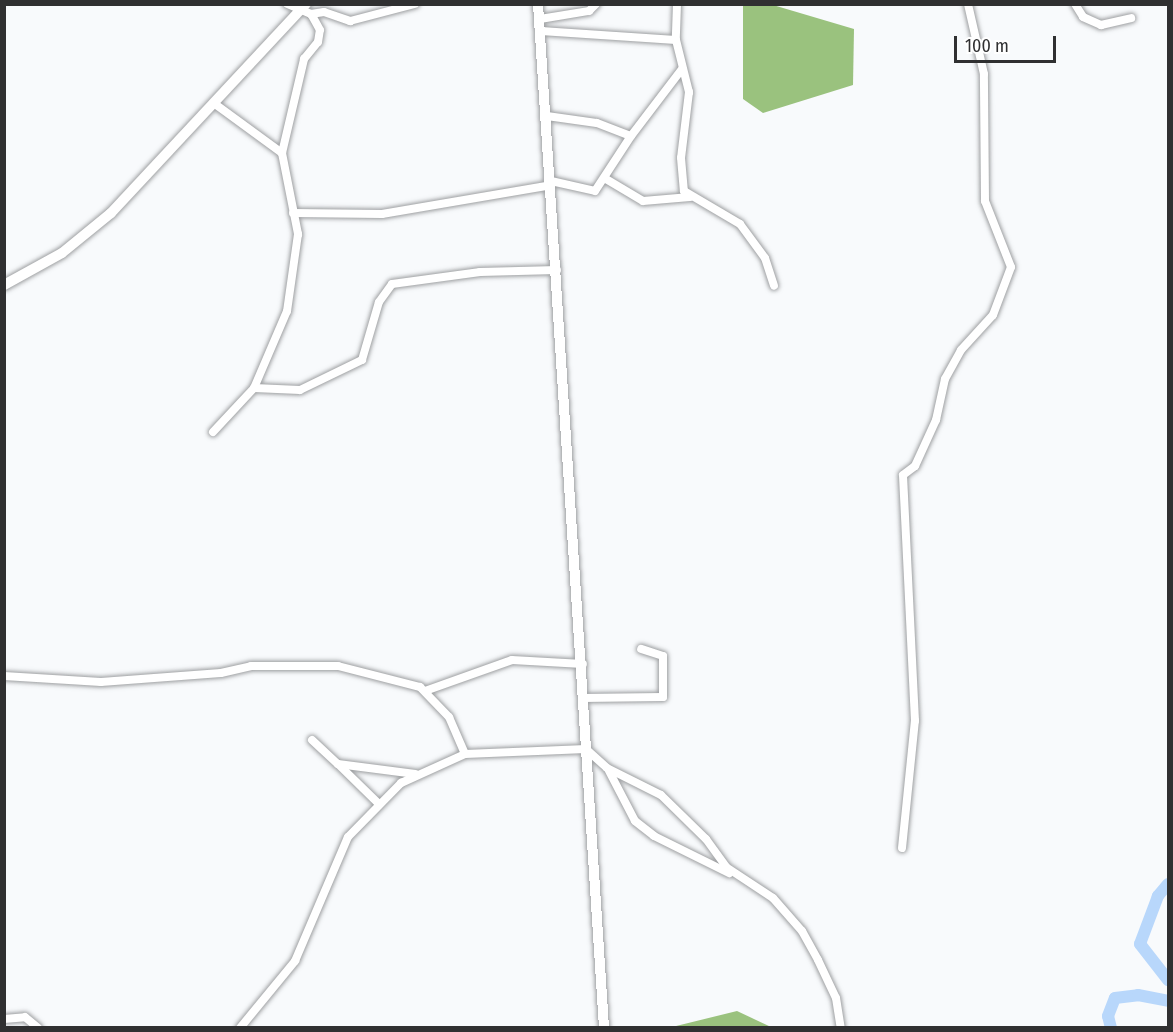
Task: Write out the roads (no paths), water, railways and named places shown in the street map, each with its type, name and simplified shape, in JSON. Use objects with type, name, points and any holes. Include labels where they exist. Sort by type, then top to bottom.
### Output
[{"type":"street","points":[[287,4],[324,12],[350,21],[415,4]]},
{"type":"street","points":[[538,4],[583,664],[582,698],[604,1028]]},
{"type":"street","points":[[540,19],[589,11],[596,4]]},
{"type":"street","points":[[677,4],[676,40],[689,92],[680,176],[690,197]]},
{"type":"street","points":[[902,848],[915,721],[903,475],[915,466],[936,420],[945,379],[961,350],[993,315],[1011,267],[985,201],[984,74],[968,4]]},
{"type":"street","points":[[1075,4],[1083,17],[1101,26],[1131,18]]},
{"type":"street","points":[[4,285],[85,237],[215,104],[304,8]]},
{"type":"street","points":[[213,432],[254,388],[287,311],[297,260],[293,213],[282,153],[304,59],[318,42],[320,30],[304,8]]},
{"type":"street","points":[[541,32],[676,40]]},
{"type":"street","points":[[293,213],[382,214],[551,183],[588,192],[606,179],[631,136],[682,69]]},
{"type":"street","points":[[215,104],[282,153]]},
{"type":"street","points":[[547,116],[597,123],[631,136]]},
{"type":"street","points":[[606,179],[643,201],[690,197],[730,214],[765,258],[774,286]]},
{"type":"street","points":[[254,388],[300,390],[362,360],[379,302],[392,284],[480,272],[557,270]]},
{"type":"street","points":[[582,698],[663,697],[663,656],[640,649]]},
{"type":"street","points":[[425,691],[512,660],[583,664]]},
{"type":"street","points":[[4,676],[101,682],[221,673],[251,666],[338,666],[425,691],[449,717],[465,754]]},
{"type":"street","points":[[312,740],[378,803]]},
{"type":"street","points":[[240,1028],[295,961],[348,837],[378,803],[415,774],[465,754],[586,749],[607,768],[661,795],[735,875]]},
{"type":"street","points":[[338,764],[415,774]]},
{"type":"street","points":[[607,768],[635,821],[654,836],[761,886],[802,931],[836,998],[841,1028]]},
{"type":"street","points":[[4,1019],[25,1017],[38,1028]]},
{"type":"waterway","points":[[1168,884],[1158,896],[1140,944],[1168,980]]},
{"type":"waterway","points":[[1111,1028],[1108,1016],[1115,998],[1138,995],[1168,1001]]}]
